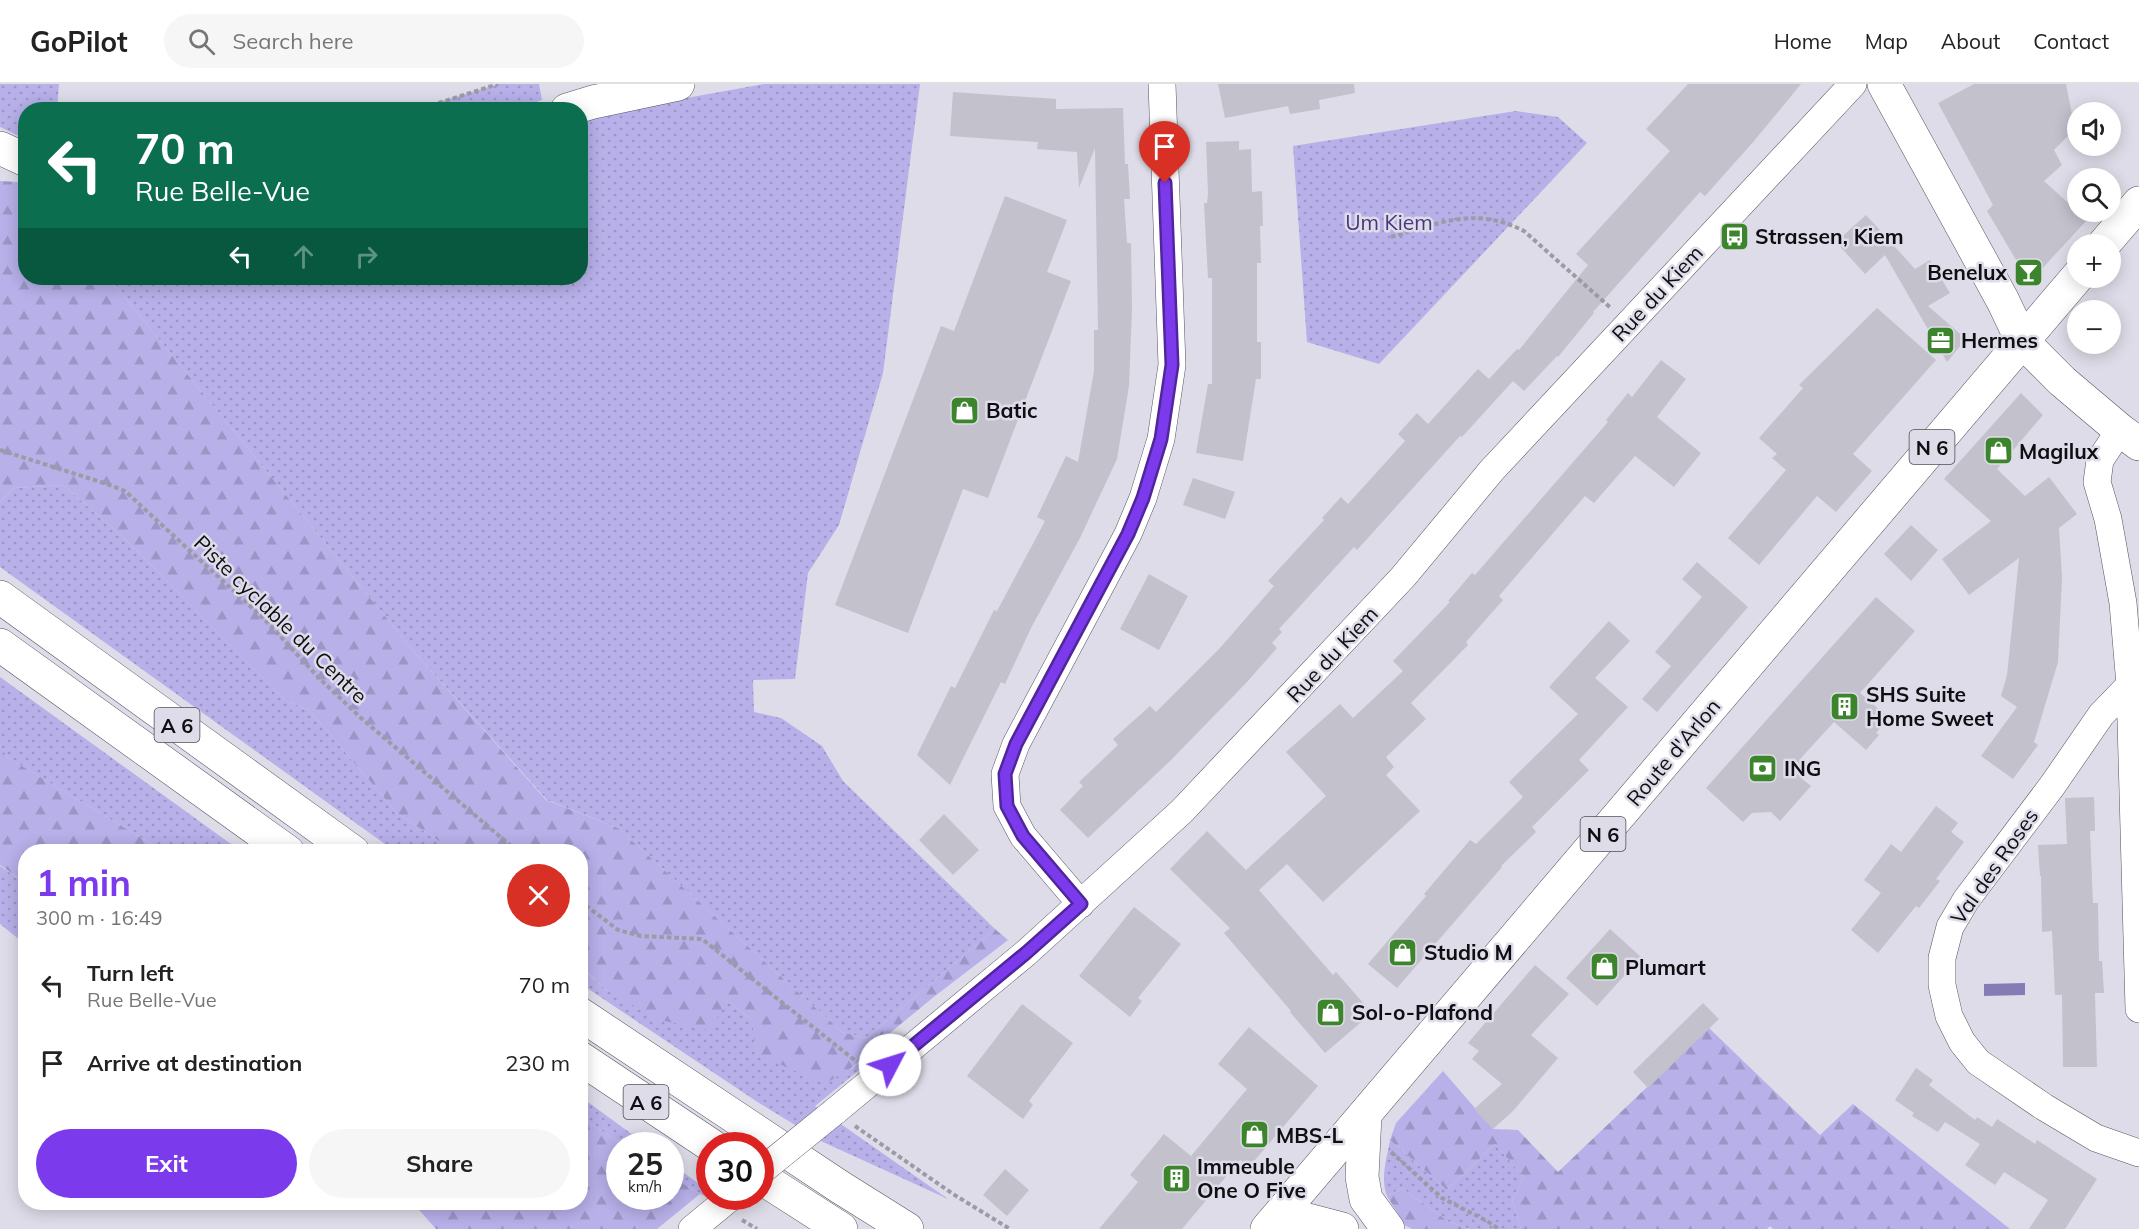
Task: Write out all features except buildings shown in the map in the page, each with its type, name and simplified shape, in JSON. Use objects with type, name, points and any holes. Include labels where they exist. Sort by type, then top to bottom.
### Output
[{"type":"main road","points":[[588,104],[678,84]]},
{"type":"main road","points":[[1884,84],[2003,301],[2022,341],[2062,381],[2129,437]]},
{"type":"main road","points":[[0,148],[18,156]]},
{"type":"main road","points":[[2113,234],[2139,203]]},
{"type":"main road","name":"Route d'Arlon","points":[[1274,1221],[2068,288]]},
{"type":"main road","name":"A 6","points":[[0,597],[342,844]]},
{"type":"main road","name":"A 6","points":[[0,645],[277,844]]},
{"type":"main road","name":"A 6","points":[[588,1019],[907,1229]]},
{"type":"main road","name":"A 6","points":[[588,1063],[696,1135]]},
{"type":"main road","points":[[1365,1115],[1362,1177],[1366,1199],[1388,1229]]},
{"type":"main road","points":[[774,1187],[841,1229]]},
{"type":"main road","name":"N 6","points":[[1274,1221],[1342,1229]]},
{"type":"street","points":[[1081,904],[1023,836],[1007,806],[1005,774],[1016,744],[1128,534],[1143,498],[1161,439],[1172,365],[1162,84]]},
{"type":"street","name":"Rue du Kiem","points":[[774,1161],[1026,953],[1182,811],[1403,577],[1492,470],[1853,84]]},
{"type":"street","points":[[2129,437],[2100,460],[2097,482],[2108,519],[2123,603],[2130,685],[2139,1009]]},
{"type":"street","name":"Val des Roses","points":[[2130,685],[2102,716],[1966,900],[1950,927],[1942,958],[1942,985],[1949,1016],[1962,1042],[1978,1062],[2044,1107],[2096,1138],[2139,1154]]},
{"type":"street","points":[[692,1229],[715,1210]]},
{"type":"path","points":[[442,102],[498,84]]},
{"type":"path","points":[[1390,237],[1449,220],[1479,217],[1507,222],[1524,231],[1628,323]]},
{"type":"path","name":"Piste cyclable du Centre","points":[[0,450],[124,491],[264,618],[320,679],[361,718],[509,844]]},
{"type":"path","points":[[588,907],[618,930],[641,936],[702,939],[876,1077]]},
{"type":"path","points":[[834,1112],[953,1194],[1010,1229]]},
{"type":"path","points":[[1388,1149],[1442,1198],[1499,1229]]},
{"type":"green space","points":[[0,84],[59,84],[58,102],[18,102],[18,136],[0,127]]},
{"type":"green space","points":[[498,84],[539,84],[542,100],[537,102],[440,102]]},
{"type":"green space","points":[[764,84],[920,84],[883,373],[839,525],[808,573],[795,679],[753,680],[754,712],[781,718],[822,746],[843,781],[995,929],[866,1038],[842,1032],[618,828],[547,800],[410,647],[115,285],[588,285],[588,116]]},
{"type":"green space","name":"Um Kiem","points":[[1516,111],[1558,117],[1587,143],[1379,364],[1307,342],[1293,146]]},
{"type":"green space","points":[[0,181],[18,182],[18,285],[115,285],[410,647],[546,800],[618,828],[842,1032],[866,1038],[995,929],[1008,940],[879,1042],[871,1053],[825,1084],[756,1054],[752,1020],[726,1000],[711,1031],[660,1020],[607,991],[588,973],[588,844],[443,844],[398,814],[309,710],[285,700],[122,536],[63,485],[14,488],[0,502]]},
{"type":"green space","points":[[63,485],[122,536],[285,700],[309,710],[398,814],[443,844],[385,844],[0,567],[0,502],[14,488]]},
{"type":"green space","points":[[0,677],[231,844],[152,844],[7,757],[0,744]]},
{"type":"green space","points":[[0,744],[7,757],[152,844],[18,844],[18,878],[0,865]]},
{"type":"green space","points":[[0,866],[18,878],[18,938],[0,924]]},
{"type":"green space","points":[[588,973],[607,991],[726,1000],[752,1020],[851,1069],[871,1053],[874,1058],[815,1106],[948,1199],[823,1142],[756,1101],[588,989]]},
{"type":"green space","points":[[1709,1028],[1820,1135],[1853,1104],[2010,1229],[1773,1229],[1770,1226],[1767,1229],[1521,1229],[1512,1199],[1524,1177],[1495,1144],[1447,1190],[1390,1140],[1396,1123],[1443,1071],[1493,1129],[1518,1130],[1558,1172]]},
{"type":"green space","points":[[588,1102],[629,1132],[606,1133],[588,1122]]},
{"type":"green space","points":[[588,1122],[606,1133],[606,1210],[680,1210],[657,1229],[436,1229],[419,1210],[588,1210]]},
{"type":"green space","points":[[1390,1140],[1447,1190],[1495,1144],[1524,1177],[1512,1199],[1521,1229],[1470,1229],[1449,1222],[1402,1188],[1387,1196],[1384,1175]]},
{"type":"green space","points":[[684,1173],[696,1182],[696,1192],[684,1184]]},
{"type":"green space","points":[[684,1184],[696,1192],[696,1197],[684,1207]]},
{"type":"green space","points":[[1402,1188],[1449,1222],[1470,1229],[1412,1229],[1405,1225],[1387,1196]]},
{"type":"shaded area","points":[[2025,983],[2025,995],[1984,996],[1984,984]]},
{"type":"place","name":"Strassen, Kiem","points":[[1734,236]]},
{"type":"place","name":"Benelux","points":[[2028,272]]},
{"type":"place","name":"Hermes","points":[[1940,340]]},
{"type":"place","name":"Batic","points":[[965,410]]},
{"type":"place","name":"Magilux","points":[[1998,451]]},
{"type":"place","name":"SHS Suite Home Sweet","points":[[1845,706]]},
{"type":"place","name":"ING","points":[[1763,768]]},
{"type":"place","name":"Studio M","points":[[1403,952]]},
{"type":"place","name":"Plumart","points":[[1604,967]]},
{"type":"place","name":"Sol-o-Plafond","points":[[1331,1012]]},
{"type":"place","name":"MBS-L","points":[[1255,1135]]},
{"type":"place","name":"Immeuble One O Five","points":[[1176,1178]]},
{"type":"route","points":[[890,1065],[1026,953],[1081,904],[1023,836],[1007,806],[1005,774],[1016,744],[1128,534],[1143,498],[1161,439],[1172,365],[1165,183]]}]
